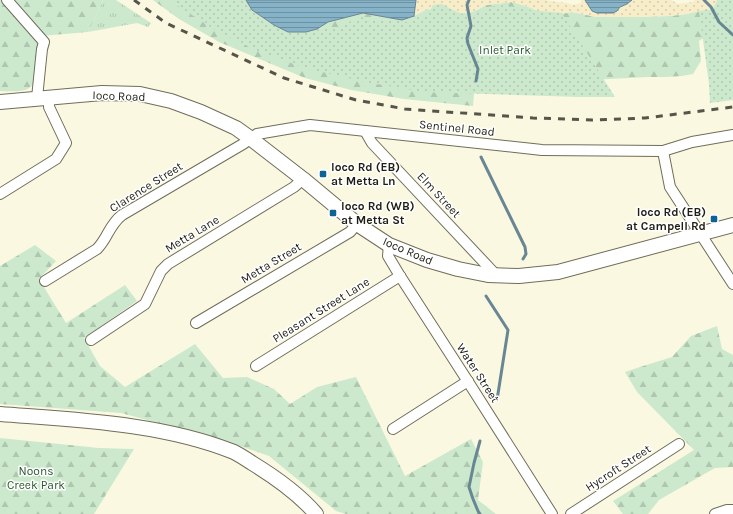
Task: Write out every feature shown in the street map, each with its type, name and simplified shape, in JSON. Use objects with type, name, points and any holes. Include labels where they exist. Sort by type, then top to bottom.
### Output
[{"type":"main road","name":"Ioco Road","points":[[0,102],[102,93],[140,94],[171,101],[201,112],[236,128],[303,179],[357,224],[389,246],[427,260],[458,269],[488,275],[519,276],[558,272],[733,225]]},
{"type":"main road","points":[[0,414],[82,420],[138,427],[194,439],[235,453],[270,474],[308,505],[316,514]]},
{"type":"street","points":[[0,194],[56,158],[66,143],[49,107],[43,98],[42,49],[44,42],[7,0]]},
{"type":"street","name":"Sentinel Road","points":[[250,138],[257,134],[310,125],[542,150],[663,151],[692,142],[733,135]]},
{"type":"street","name":"Elm Street","points":[[365,131],[372,143],[496,275]]},
{"type":"street","name":"Clarence Street","points":[[45,281],[97,249],[103,243],[112,225],[122,215],[250,138]]},
{"type":"street","points":[[663,151],[670,187],[733,284]]},
{"type":"street","name":"Metta Lane","points":[[91,340],[145,304],[161,271],[168,264],[294,187],[303,179]]},
{"type":"street","name":"Metta Street","points":[[196,322],[350,232],[357,224]]},
{"type":"street","name":"Water Street","points":[[389,246],[388,256],[400,276],[552,514]]},
{"type":"street","name":"Pleasant Street Lane","points":[[256,366],[400,276]]},
{"type":"street","points":[[393,429],[468,381]]},
{"type":"street","name":"Hycroft Street","points":[[571,514],[679,444]]},
{"type":"street","points":[[715,514],[727,510],[733,510]]},
{"type":"green space","points":[[0,0],[103,0],[88,32],[41,36],[37,44],[34,82],[32,86],[24,90],[0,91]]},
{"type":"green space","points":[[103,0],[116,0],[151,23],[148,27],[137,23],[88,32]]},
{"type":"green space","points":[[153,0],[185,0],[474,93],[473,106],[404,99],[351,90],[305,78],[219,42],[179,19]]},
{"type":"green space","name":"Inlet Park","points":[[169,0],[244,0],[255,11],[271,23],[291,32],[310,31],[325,28],[340,29],[349,22],[362,17],[374,20],[387,19],[406,22],[429,13],[433,5],[442,4],[462,14],[481,12],[487,7],[504,5],[530,10],[563,13],[615,97],[423,92],[365,82],[305,68],[255,50],[215,30]]},
{"type":"green space","name":"Inlet Park","points":[[197,0],[246,0],[252,10],[317,29],[328,22],[363,13],[402,20],[427,9],[471,13],[486,5],[512,2],[541,12],[560,14],[572,12],[597,17],[670,16],[699,11],[706,36],[699,41],[701,61],[693,74],[682,76],[532,83],[457,81]]},
{"type":"green space","points":[[717,0],[733,0],[733,100],[710,103],[709,84],[699,11],[713,9]]},
{"type":"green space","points":[[35,245],[56,261],[39,279],[66,323],[125,285],[137,301],[84,338],[100,366],[125,387],[195,344],[223,378],[247,377],[274,389],[290,404],[317,387],[356,377],[405,476],[471,439],[483,462],[478,500],[496,514],[346,514],[336,511],[269,456],[223,440],[121,413],[0,404],[0,266]]},
{"type":"green space","points":[[717,326],[722,349],[733,355],[733,467],[715,468],[659,500],[648,514],[623,514],[613,501],[694,450],[637,392],[625,372],[672,357],[691,336]]},
{"type":"green space","name":"Noons Creek Park","points":[[0,438],[99,448],[134,449],[94,514],[0,514]]},
{"type":"sand","points":[[416,0],[547,0],[573,5],[581,3],[581,0],[585,0],[592,11],[617,11],[632,0],[671,0],[678,4],[692,2],[695,0],[717,0],[713,9],[670,16],[597,17],[572,12],[560,14],[541,12],[512,2],[486,5],[471,13],[427,9],[414,16]]},
{"type":"water","points":[[246,0],[416,0],[414,16],[402,20],[363,13],[328,22],[317,29],[306,32],[288,32],[274,25],[252,10]]},
{"type":"water","points":[[585,0],[632,0],[613,13],[597,13],[592,11]]},
{"type":"waterway","points":[[469,0],[467,5],[471,26],[467,38],[478,69],[476,81]]},
{"type":"waterway","points":[[704,0],[711,7],[719,22],[733,35]]},
{"type":"waterway","points":[[481,157],[525,247],[526,254],[523,259]]},
{"type":"waterway","points":[[486,296],[508,330],[497,400]]},
{"type":"waterway","points":[[480,441],[469,487],[480,514]]},
{"type":"railway","points":[[134,0],[166,23],[284,78],[356,100],[405,109],[533,118],[592,120],[645,118],[733,107]]},
{"type":"place","name":"Ioco Rd (EB) at Metta Ln","points":[[323,174]]},
{"type":"place","name":"Ioco Rd (WB) at Metta St","points":[[333,213]]},
{"type":"place","name":"Ioco Rd (EB) at Campell Rd","points":[[714,219]]}]
